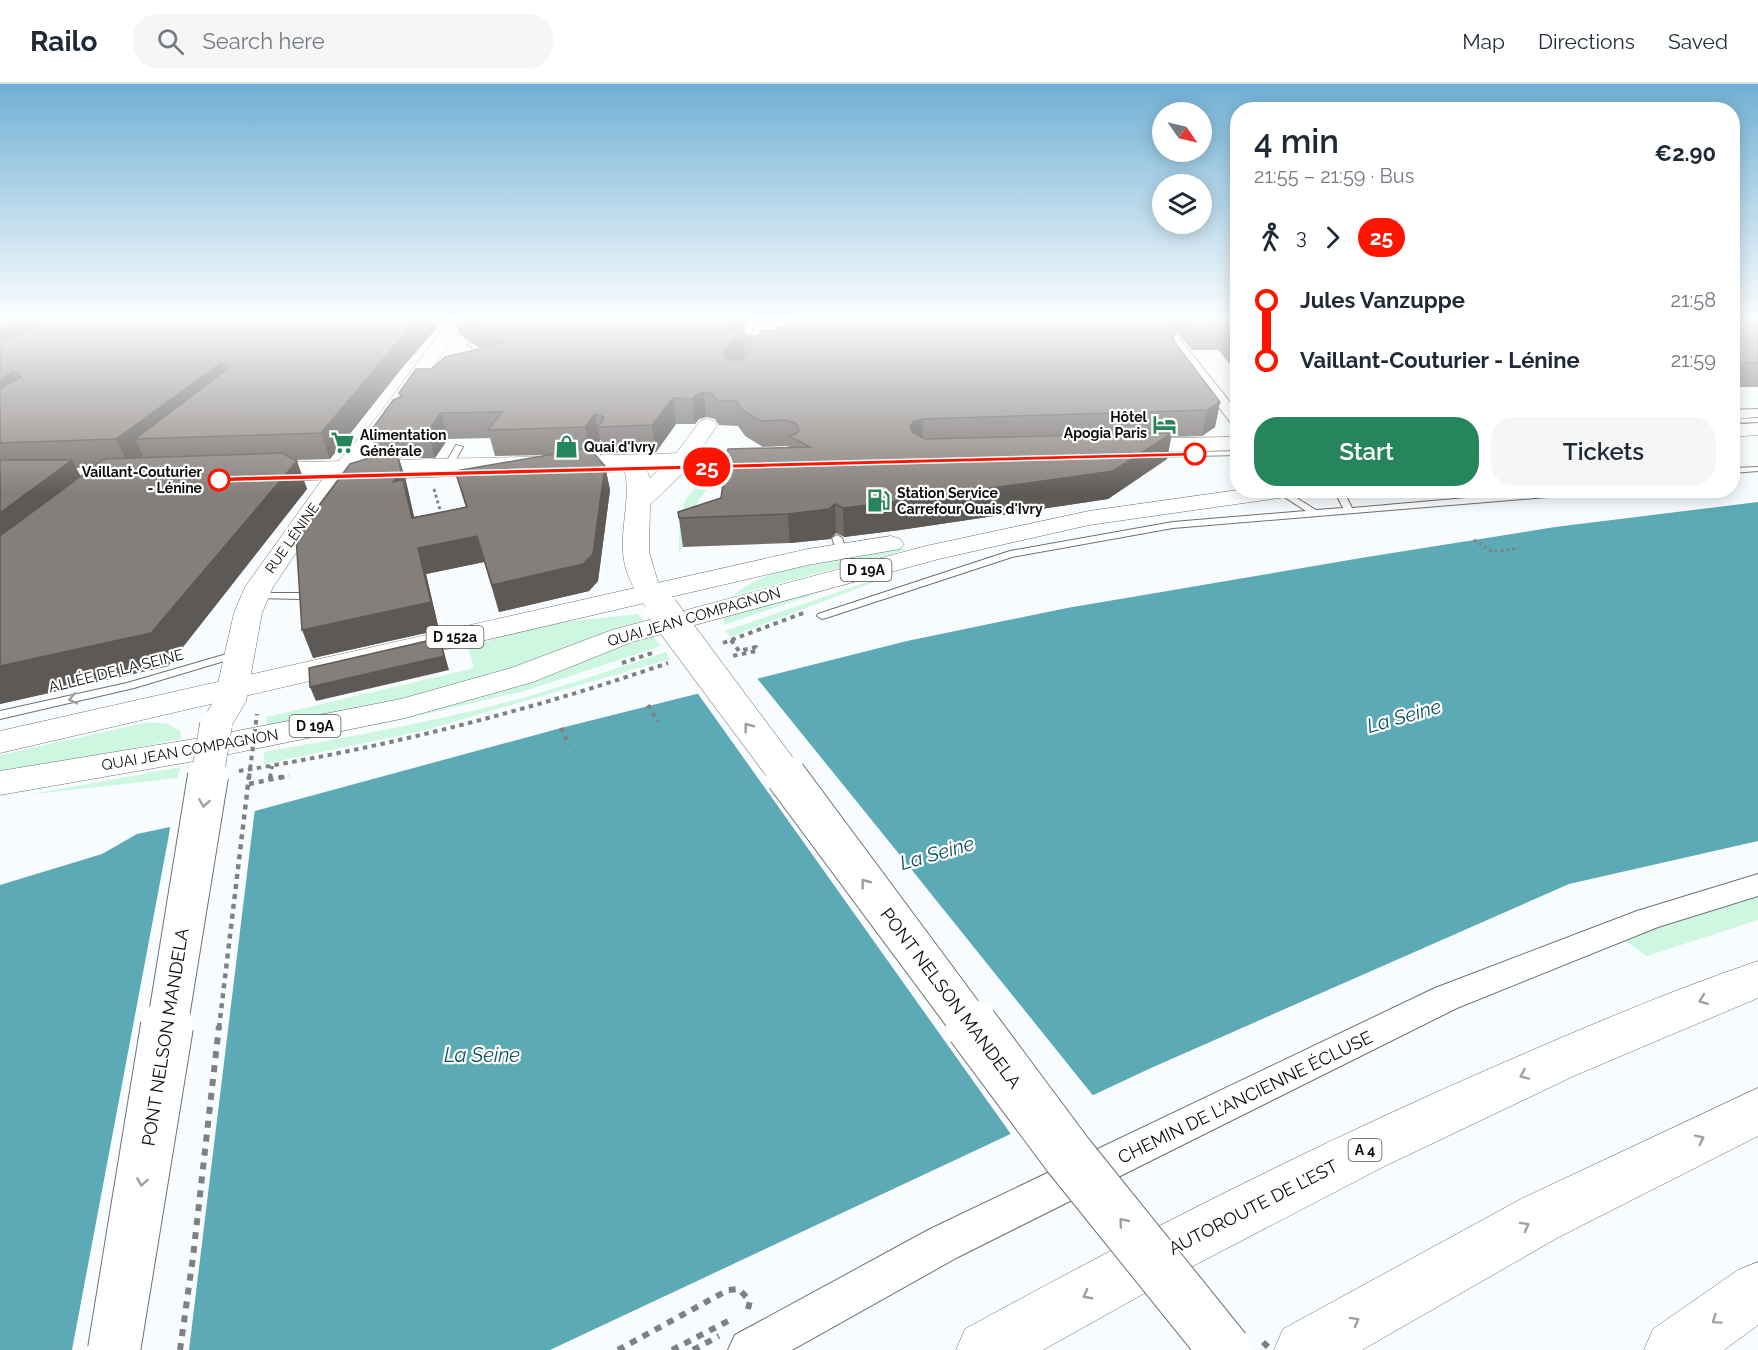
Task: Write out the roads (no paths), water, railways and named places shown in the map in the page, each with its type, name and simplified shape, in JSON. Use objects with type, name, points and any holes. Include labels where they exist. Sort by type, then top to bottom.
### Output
[{"type":"main road","name":"RUE LÉNINE","points":[[236,709],[239,654],[248,613],[255,596],[290,539],[342,472],[388,421],[419,377]]},
{"type":"main road","points":[[638,503],[656,465],[706,425]]},
{"type":"main road","points":[[1740,430],[1758,429]]},
{"type":"main road","points":[[1112,451],[1230,444]]},
{"type":"main road","points":[[241,475],[342,472],[454,456],[596,454],[656,465],[782,460]]},
{"type":"main road","name":"PONT NELSON MANDELA","points":[[656,465],[639,477],[636,552],[644,582],[1068,1155],[1180,1292],[1224,1350]]},
{"type":"main road","name":"QUAI JEAN COMPAGNON","points":[[0,783],[206,748],[405,708],[522,675],[622,636],[968,537],[1233,498]]},
{"type":"main road","name":"D 152a","points":[[236,709],[666,614],[840,545],[968,537]]},
{"type":"main road","points":[[0,742],[123,700],[181,714],[236,709]]},
{"type":"main road","name":"PONT NELSON MANDELA","points":[[114,1350],[236,709]]},
{"type":"main road","name":"AUTOROUTE DE L’EST","points":[[986,1350],[1246,1209],[1442,1112],[1651,1020],[1758,979]]},
{"type":"main road","points":[[1304,1350],[1540,1218],[1758,1111]]},
{"type":"main road","points":[[1674,1350],[1758,1290]]},
{"type":"main road","points":[[1180,1292],[1199,1350]]},
{"type":"main road","points":[[1180,1292],[1241,1350]]},
{"type":"street","points":[[1203,377],[1230,413]]},
{"type":"street","points":[[1740,414],[1758,413]]},
{"type":"street","name":"CHEMIN DE L'ANCIENNE ÉCLUSE","points":[[740,1334],[944,1243],[1446,998],[1648,919],[1758,885]]},
{"type":"lane","points":[[1740,421],[1758,420]]},
{"type":"lane","points":[[1112,451],[1230,453]]},
{"type":"lane","points":[[342,472],[656,465]]},
{"type":"lane","points":[[1740,470],[1758,469]]},
{"type":"lane","points":[[1293,498],[1316,514]]},
{"type":"lane","points":[[1342,498],[1349,511]]},
{"type":"lane","points":[[822,616],[1010,554],[1173,525],[1501,498]]},
{"type":"lane","points":[[255,596],[303,596]]},
{"type":"lane","name":"ALLÉE DE LA SEINE","points":[[0,715],[123,700],[239,654]]},
{"type":"water","name":"La Seine","points":[[1758,502],[1758,841],[1569,884],[1151,1068],[550,1350],[0,1350],[0,885],[102,854],[137,834],[170,827],[169,837],[255,811],[561,728],[907,641],[1067,608],[1367,557],[1555,527]]},
{"type":"place","name":"Hôtel Apogia Paris","points":[[1165,425]]},
{"type":"place","name":"Alimentation Générale","points":[[342,443]]},
{"type":"place","name":"Quai d'Ivry","points":[[566,447]]},
{"type":"place","name":"Vaillant-Couturier - Lénine","points":[[219,480]]},
{"type":"place","name":"Station Service Carrefour Quais d'Ivry","points":[[879,501]]}]
